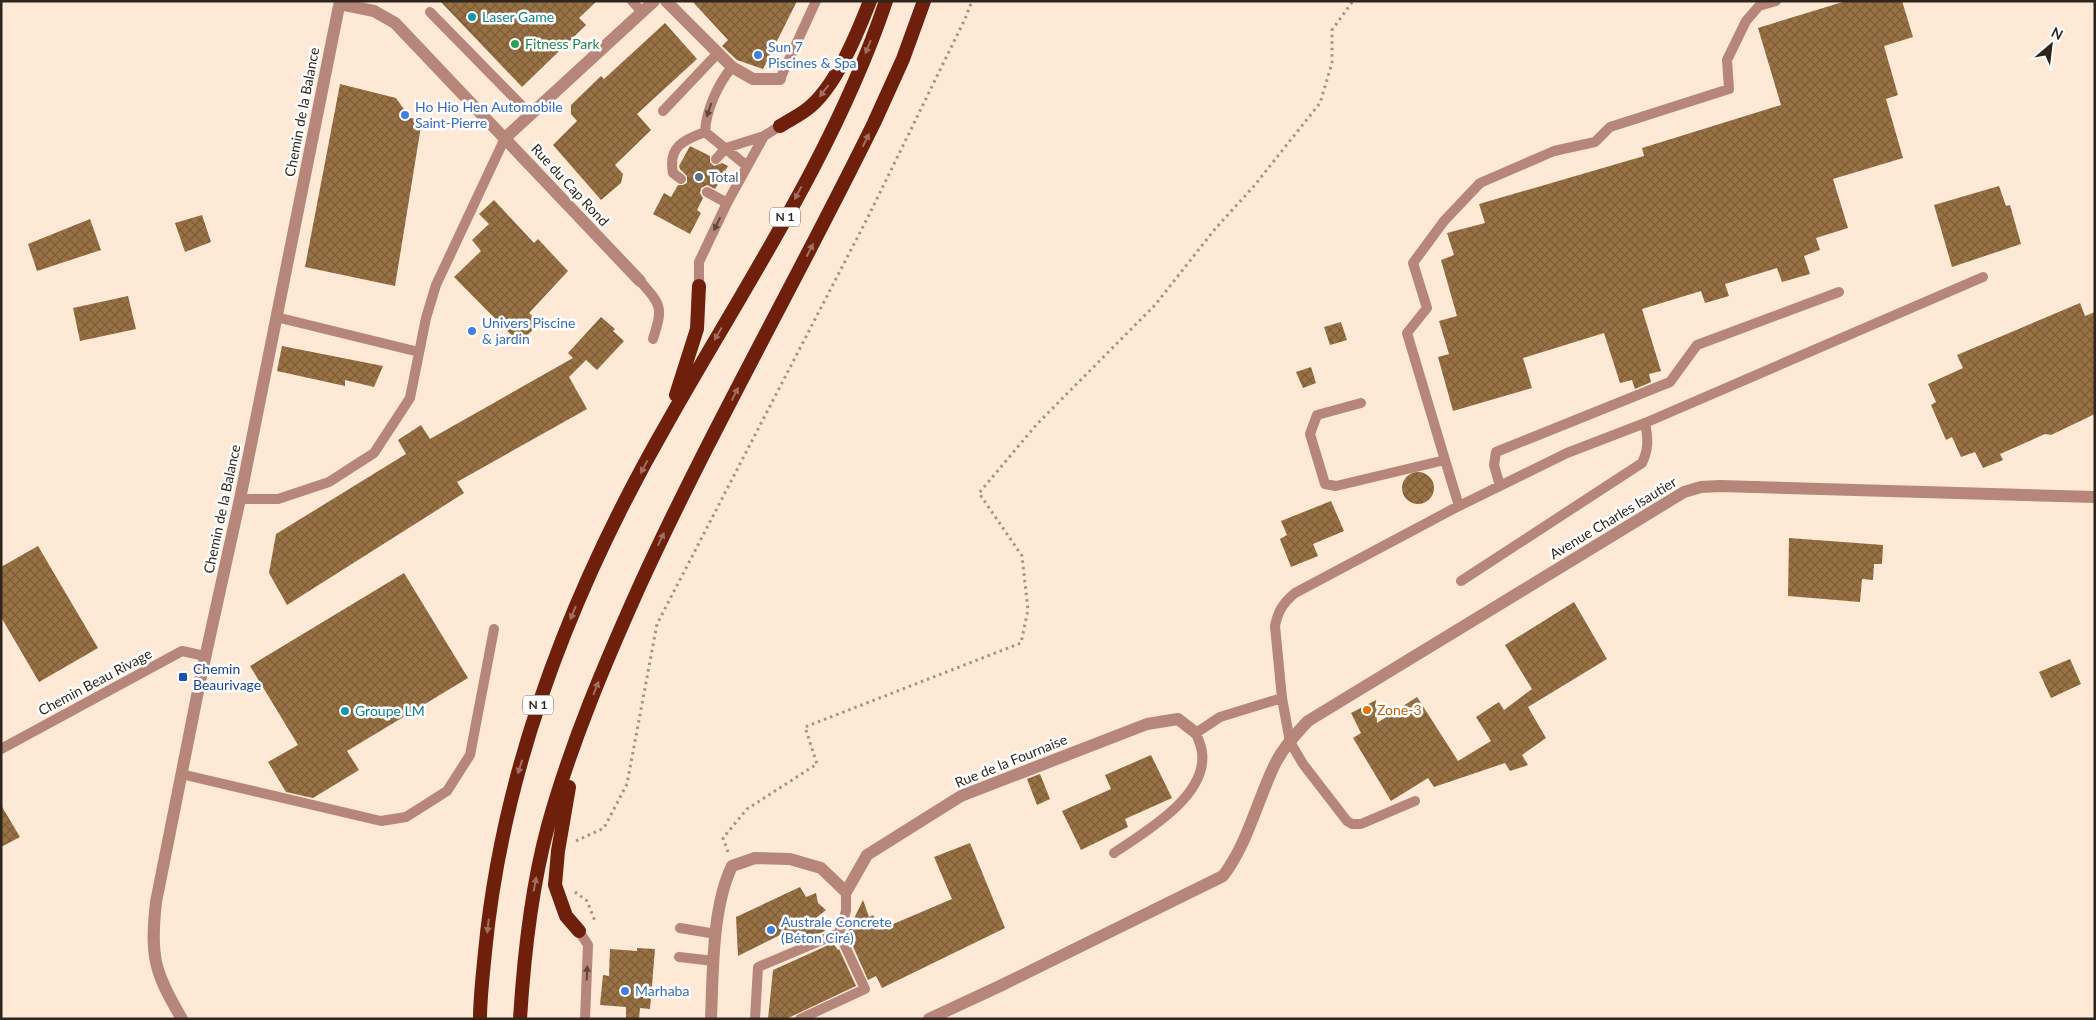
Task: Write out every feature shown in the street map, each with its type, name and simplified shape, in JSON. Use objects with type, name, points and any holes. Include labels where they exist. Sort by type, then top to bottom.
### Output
[{"type":"highway","points":[[780,126],[808,109],[826,90],[854,42],[870,1]]},
{"type":"highway","name":"N 1","points":[[480,1019],[488,926],[496,867],[515,784],[543,690],[575,608],[607,537],[666,424],[781,226],[834,125],[858,72],[886,1]]},
{"type":"highway","name":"N 1","points":[[520,1019],[523,965],[535,883],[548,825],[579,733],[612,646],[674,511],[857,158],[903,59],[924,1]]},
{"type":"highway","points":[[666,424],[697,329],[699,286]]},
{"type":"highway","points":[[579,733],[558,851],[555,885],[566,916],[579,931]]},
{"type":"street","points":[[505,138],[654,1]]},
{"type":"street","points":[[666,1],[732,67],[753,79],[780,79]]},
{"type":"street","name":"Rue du Cap Rond","points":[[340,2],[374,10],[395,23],[640,281]]},
{"type":"street","name":"Chemin de la Balance","points":[[182,1019],[160,979],[154,958],[152,934],[156,902],[205,656],[240,499],[340,2]]},
{"type":"street","name":"Avenue Charles Isautier","points":[[1290,742],[1308,721],[1684,492],[1701,487],[1720,486],[2095,497]]},
{"type":"street","name":"Rue de la Fournaise","points":[[846,892],[867,855],[961,796],[1147,724],[1178,719],[1196,733]]},
{"type":"street","points":[[929,1019],[1223,876],[1236,859],[1276,763],[1290,742]]},
{"type":"street","points":[[711,1019],[716,934],[725,881],[732,866],[755,858],[790,860],[821,868],[846,892]]},
{"type":"lane","points":[[632,1],[642,12]]},
{"type":"lane","points":[[780,79],[816,1]]},
{"type":"lane","points":[[1460,506],[1407,333],[1427,308],[1413,263],[1444,221],[1480,183],[1554,151],[1595,142],[1610,127],[1729,88],[1727,60],[1746,21],[1759,6],[1776,1]]},
{"type":"lane","points":[[430,12],[531,115]]},
{"type":"lane","points":[[662,111],[717,54]]},
{"type":"lane","points":[[705,132],[705,121],[712,102],[732,67]]},
{"type":"lane","points":[[716,160],[726,148],[764,136],[780,126]]},
{"type":"lane","points":[[705,132],[747,166]]},
{"type":"lane","points":[[681,179],[673,173],[671,161],[685,139],[705,132]]},
{"type":"lane","points":[[699,286],[699,262],[727,203],[764,136]]},
{"type":"lane","points":[[240,499],[278,499],[329,482],[374,453],[410,398],[426,318],[436,285],[505,138]]},
{"type":"lane","points":[[707,192],[727,203]]},
{"type":"lane","points":[[1415,801],[1361,824],[1352,824],[1347,821],[1303,764],[1290,742],[1282,698],[1275,626],[1277,616],[1283,604],[1295,593],[1460,506],[1567,453],[1645,423],[1983,277]]},
{"type":"lane","points":[[640,281],[658,302],[660,317],[653,340]]},
{"type":"lane","points":[[1500,486],[1494,465],[1496,452],[1670,382],[1697,345],[1839,292]]},
{"type":"lane","points":[[276,317],[419,352]]},
{"type":"lane","points":[[1361,403],[1317,415],[1310,434],[1325,484],[1336,486],[1445,460]]},
{"type":"lane","points":[[1461,581],[1642,463],[1647,453],[1648,438],[1645,423]]},
{"type":"lane","points":[[181,774],[382,821],[406,817],[448,791],[470,755],[494,629]]},
{"type":"lane","name":"Chemin Beau Rivage","points":[[1,749],[182,651],[205,656]]},
{"type":"lane","points":[[1114,853],[1167,818],[1185,797],[1199,775],[1202,753],[1196,733],[1220,717],[1282,698]]},
{"type":"lane","points":[[800,1019],[865,989],[839,933],[846,911],[846,892]]},
{"type":"lane","points":[[680,928],[716,934]]},
{"type":"lane","points":[[579,931],[588,945],[585,1019]]},
{"type":"lane","points":[[755,1019],[758,967],[839,933]]},
{"type":"lane","points":[[679,956],[714,961]]},
{"type":"path","points":[[572,843],[604,828],[628,784],[657,624],[868,216],[965,19],[972,1]]},
{"type":"path","points":[[732,866],[723,838],[747,809],[817,764],[805,728],[1021,643],[1028,610],[1022,556],[979,493],[1037,424],[1155,305],[1214,229],[1254,186],[1320,103],[1332,63],[1332,30],[1352,1]]},
{"type":"path","points":[[573,890],[588,901],[594,921]]},
{"type":"building","points":[[440,1],[597,1],[579,18],[586,25],[522,87]]},
{"type":"building","points":[[692,1],[797,1],[763,69],[737,60],[722,46],[728,40]]},
{"type":"building","points":[[1846,1],[1902,1],[1913,37],[1884,46],[1898,95],[1886,99],[1903,158],[1833,179],[1848,228],[1816,238],[1820,250],[1804,256],[1810,274],[1782,282],[1777,268],[1725,284],[1729,296],[1705,303],[1701,291],[1642,309],[1661,371],[1649,374],[1651,382],[1635,389],[1632,380],[1620,383],[1604,333],[1523,358],[1532,388],[1453,411],[1438,357],[1449,354],[1439,321],[1457,316],[1441,260],[1454,255],[1447,233],[1485,223],[1479,204],[1644,156],[1642,148],[1781,105],[1758,28]]},
{"type":"building","points":[[665,23],[697,59],[637,114],[651,130],[615,165],[623,174],[621,183],[601,200],[553,145],[577,121],[571,114],[571,105],[601,76],[604,79]]},
{"type":"building","points":[[340,84],[396,98],[410,118],[422,120],[395,286],[305,267]]},
{"type":"building","points":[[690,146],[710,156],[710,162],[714,166],[722,163],[728,166],[715,189],[707,185],[701,188],[700,193],[703,198],[697,210],[701,213],[690,234],[653,214],[664,193],[671,197],[678,185],[687,183],[687,176],[679,166]]},
{"type":"building","points":[[1999,186],[2006,206],[2010,205],[2021,244],[1952,267],[1934,205]]},
{"type":"building","points":[[494,200],[534,243],[538,239],[568,271],[529,313],[540,323],[519,343],[454,277],[481,251],[472,240],[489,224],[479,214]]},
{"type":"building","points":[[202,215],[211,242],[185,252],[175,223]]},
{"type":"building","points":[[90,219],[101,250],[37,271],[28,244]]},
{"type":"building","points":[[128,296],[136,329],[80,341],[73,308]]},
{"type":"building","points":[[2080,303],[2085,316],[2095,312],[2095,414],[2051,435],[2045,434],[2000,454],[2003,460],[1983,468],[1975,452],[1961,457],[1952,437],[1946,440],[1931,405],[1936,402],[1928,384],[1963,368],[1957,355]]},
{"type":"building","points":[[601,317],[615,329],[613,331],[624,341],[597,370],[586,360],[569,377],[587,409],[457,482],[464,493],[287,605],[269,573],[276,534],[406,454],[398,440],[421,425],[430,439],[573,358],[568,353]]},
{"type":"building","points":[[1341,322],[1347,340],[1330,345],[1324,327]]},
{"type":"building","points":[[282,346],[383,366],[374,387],[345,380],[345,386],[277,371]]},
{"type":"building","points":[[1311,367],[1316,383],[1303,388],[1296,372]]},
{"type":"building","points":[[1418,472],[1429,477],[1434,488],[1429,499],[1418,504],[1407,499],[1402,488],[1407,477]]},
{"type":"building","points":[[1331,501],[1344,531],[1313,544],[1318,556],[1291,567],[1280,539],[1287,535],[1281,521]]},
{"type":"building","points":[[1789,538],[1883,545],[1882,564],[1874,564],[1873,580],[1862,579],[1860,602],[1788,596]]},
{"type":"building","points":[[38,546],[98,648],[39,682],[1,617],[1,567]]},
{"type":"building","name":"Groupe LM","points":[[404,573],[468,678],[347,751],[359,770],[313,798],[286,792],[268,762],[298,745],[250,666]]},
{"type":"building","points":[[1574,602],[1607,659],[1528,707],[1546,738],[1522,755],[1528,765],[1510,771],[1505,763],[1434,787],[1428,778],[1391,801],[1353,738],[1361,733],[1351,713],[1376,700],[1377,723],[1417,697],[1458,761],[1491,741],[1476,717],[1499,702],[1504,710],[1532,689],[1505,645]]},
{"type":"building","points":[[2070,659],[2081,684],[2051,698],[2039,672]]},
{"type":"building","points":[[1151,755],[1172,798],[1125,819],[1128,827],[1081,850],[1062,811],[1111,789],[1105,775]]},
{"type":"building","points":[[1040,774],[1050,799],[1037,805],[1027,779]]},
{"type":"building","points":[[1,805],[20,837],[1,847]]},
{"type":"building","points":[[970,843],[1005,928],[882,988],[876,976],[868,980],[847,933],[863,900],[869,917],[873,915],[879,930],[952,899],[934,857]]},
{"type":"building","points":[[800,887],[806,897],[816,893],[818,903],[826,910],[816,918],[825,931],[795,944],[788,931],[738,956],[736,917]]},
{"type":"building","points":[[833,943],[839,949],[856,986],[786,1019],[768,1019],[773,970]]},
{"type":"building","points":[[637,948],[655,949],[650,1009],[640,1008],[639,1019],[626,1019],[626,1007],[600,1005],[603,975],[609,976],[610,949],[637,951]]},
{"type":"place","name":"Laser Game","points":[[472,17]]},
{"type":"place","name":"Fitness Park","points":[[515,44]]},
{"type":"place","name":"Sun 7 Piscines & Spa","points":[[758,55]]},
{"type":"place","name":"Ho Hio Hen Automobile Saint-Pierre","points":[[405,115]]},
{"type":"place","name":"Total","points":[[699,177]]},
{"type":"place","name":"Univers Piscine & jardin","points":[[472,331]]},
{"type":"place","name":"Chemin Beaurivage","points":[[183,677]]},
{"type":"place","name":"Zone-3","points":[[1367,710]]},
{"type":"place","name":"Groupe LM","points":[[345,711]]},
{"type":"place","name":"Australe Concrete (Béton Ciré)","points":[[771,930]]},
{"type":"place","name":"Marhaba","points":[[625,991]]}]
